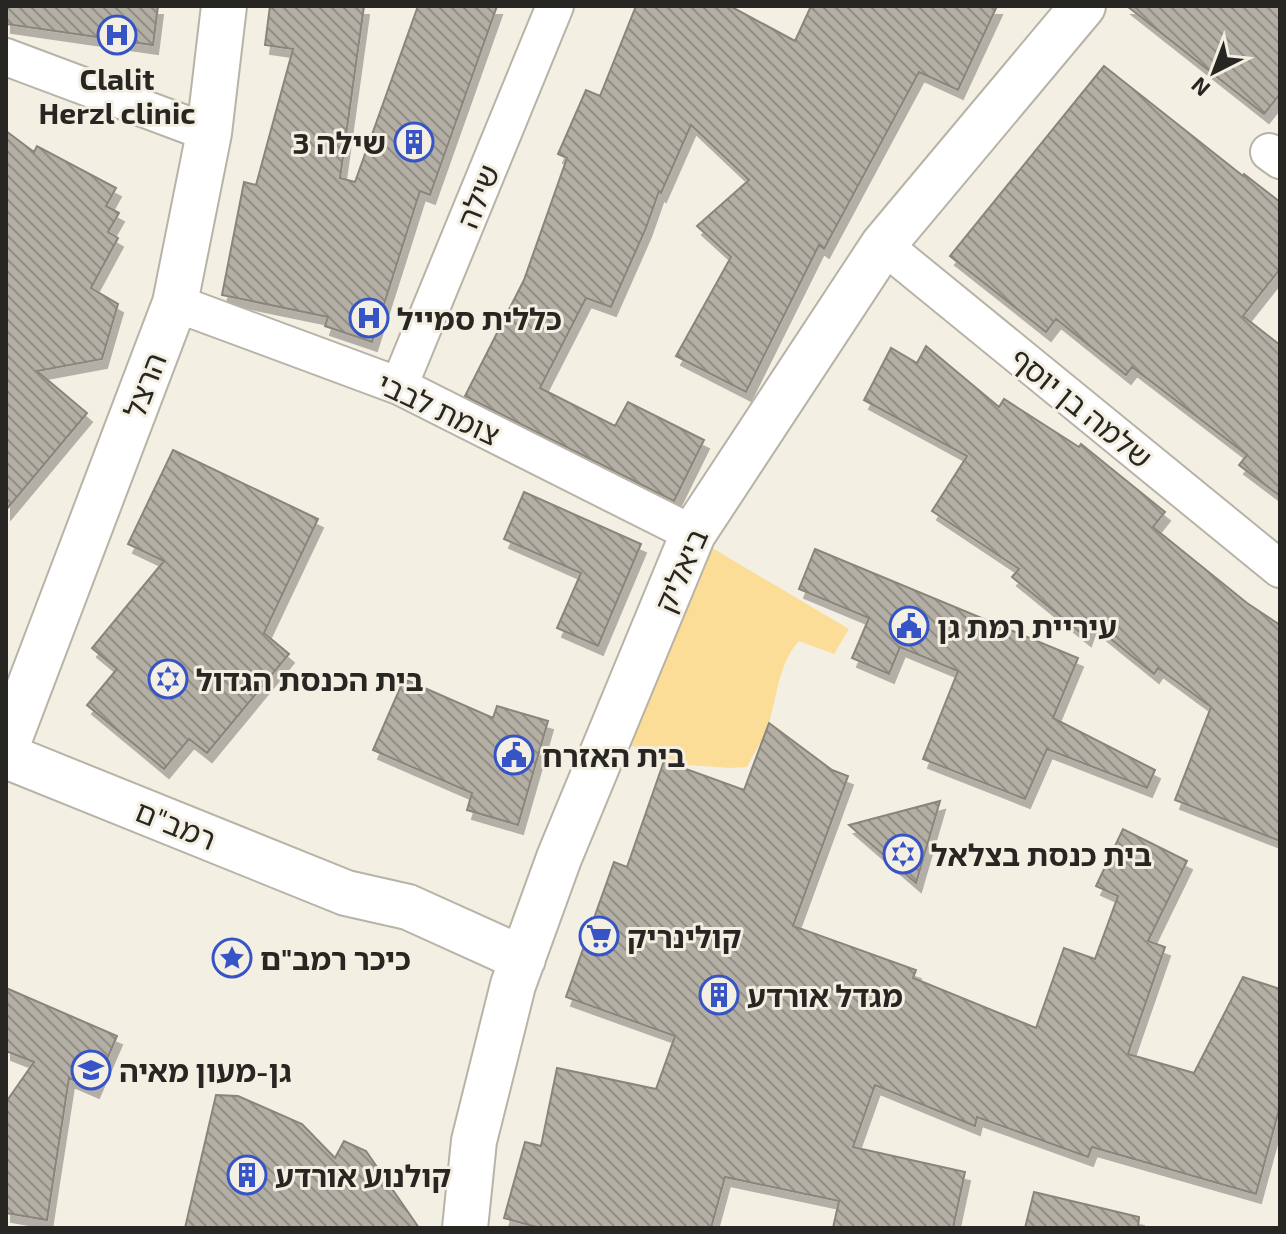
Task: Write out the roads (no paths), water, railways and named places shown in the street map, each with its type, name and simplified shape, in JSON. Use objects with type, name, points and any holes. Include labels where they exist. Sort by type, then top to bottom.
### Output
[{"type":"street","name":"הרצל","points":[[6,748],[175,303],[209,133],[224,6]]},
{"type":"street","name":"שילה","points":[[399,386],[555,6]]},
{"type":"street","name":"ביאליק","points":[[465,1228],[474,1141],[518,972],[559,858],[693,534],[883,245],[1083,6]]},
{"type":"street","points":[[6,57],[209,133]]},
{"type":"street","name":"שלמה בן יוסף","points":[[883,245],[1280,569]]},
{"type":"street","name":"צומת לבבי","points":[[175,303],[399,386],[693,534]]},
{"type":"street","name":"רמב\"ם","points":[[6,756],[346,893],[401,930],[518,972]]},
{"type":"place","name":"Clalit Herzl clinic","points":[[117,35]]},
{"type":"place","name":"שילה 3","points":[[414,142]]},
{"type":"place","name":"כללית סמייל","points":[[369,318]]},
{"type":"place","name":"עיריית רמת גן","points":[[909,626]]},
{"type":"place","name":"בית הכנסת הגדול","points":[[168,679]]},
{"type":"place","name":"בית האזרח","points":[[514,755]]},
{"type":"place","name":"בית כנסת בצלאל","points":[[903,854]]},
{"type":"place","name":"קולינריק","points":[[599,936]]},
{"type":"place","name":"כיכר רמב\"ם","points":[[232,958]]},
{"type":"place","name":"מגדל אורדע","points":[[719,995]]},
{"type":"place","name":"גן-מעון מאיה","points":[[91,1070]]},
{"type":"place","name":"קולנוע אורדע","points":[[247,1175]]}]
